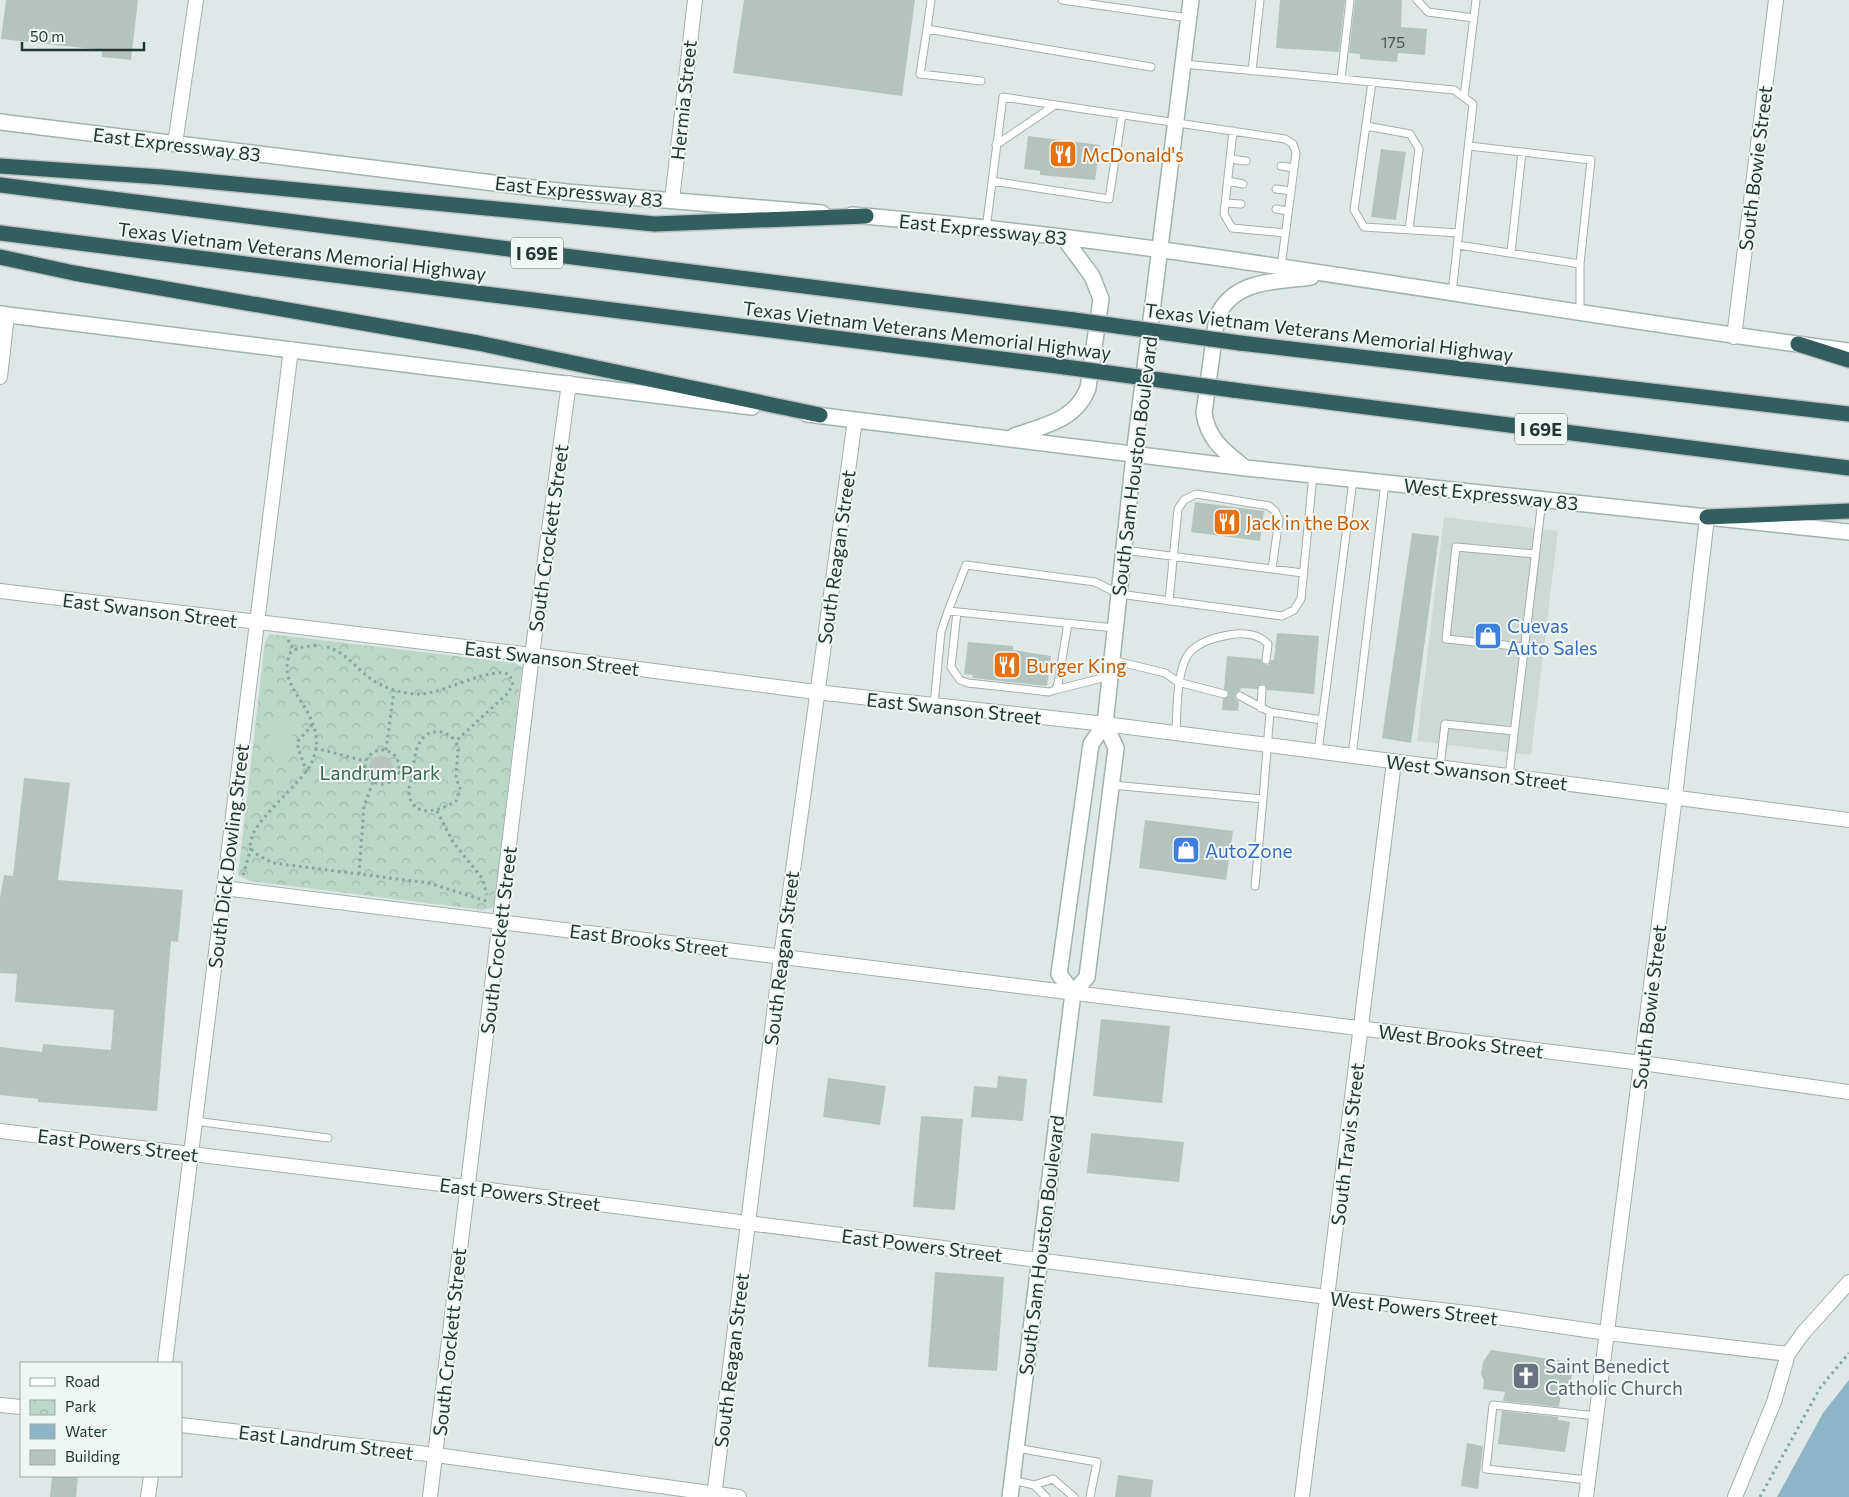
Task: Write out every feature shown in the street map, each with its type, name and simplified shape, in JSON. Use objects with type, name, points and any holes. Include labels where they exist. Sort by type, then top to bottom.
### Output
[{"type":"highway","points":[[0,166],[172,178],[655,224],[866,216]]},
{"type":"highway","name":"Texas Vietnam Veterans Memorial Highway","points":[[0,185],[1074,320],[1240,343],[1849,414]]},
{"type":"highway","name":"Texas Vietnam Veterans Memorial Highway","points":[[0,234],[1065,367],[1849,468]]},
{"type":"highway","points":[[0,257],[74,274],[478,343],[820,415]]},
{"type":"highway","points":[[1798,344],[1849,360]]},
{"type":"highway","points":[[1707,517],[1849,511]]},
{"type":"main road","name":"South Sam Houston Boulevard","points":[[1010,1497],[1073,993],[1087,976],[1112,785],[1116,748],[1105,724],[1134,456],[1191,0]]},
{"type":"main road","name":"East Expressway 83","points":[[0,122],[567,192],[866,216],[1160,249]]},
{"type":"main road","points":[[1011,437],[1066,417],[1083,401],[1088,388],[1101,298],[1092,276],[1064,238]]},
{"type":"main road","points":[[1160,249],[1734,336],[1849,351]]},
{"type":"main road","points":[[1246,468],[1218,447],[1206,427],[1204,412],[1217,316],[1223,304],[1239,290],[1324,275]]},
{"type":"main road","points":[[3,314],[855,420],[1011,437],[1134,456]]},
{"type":"main road","name":"West Expressway 83","points":[[1134,456],[1849,532]]},
{"type":"main road","points":[[1073,993],[1059,974],[1090,744],[1105,724]]},
{"type":"street","points":[[175,144],[196,0]]},
{"type":"street","name":"Hermia Street","points":[[672,200],[694,0]]},
{"type":"street","name":"South Bowie Street","points":[[1734,336],[1776,0]]},
{"type":"street","points":[[0,377],[3,314]]},
{"type":"street","name":"South Dick Dowling Street","points":[[165,1362],[291,349]]},
{"type":"street","name":"South Crockett Street","points":[[430,1497],[466,1187],[501,922],[532,655],[569,383]]},
{"type":"street","name":"South Reagan Street","points":[[715,1496],[781,957],[816,692],[855,420]]},
{"type":"street","name":"South Bowie Street","points":[[1586,1497],[1675,796],[1707,517]]},
{"type":"street","name":"East Swanson Street","points":[[0,591],[532,655],[816,692],[1105,724]]},
{"type":"street","name":"West Swanson Street","points":[[1105,724],[1675,796],[1849,820]]},
{"type":"street","name":"South Travis Street","points":[[1302,1497],[1394,762]]},
{"type":"street","name":"East Brooks Street","points":[[224,888],[1073,993]]},
{"type":"street","name":"West Brooks Street","points":[[1073,993],[1642,1063],[1849,1092]]},
{"type":"street","name":"East Powers Street","points":[[0,1131],[466,1187],[1040,1260]]},
{"type":"street","name":"West Powers Street","points":[[1040,1260],[1476,1314],[1607,1333],[1788,1354]]},
{"type":"street","points":[[1735,1497],[1774,1402],[1788,1354],[1816,1318],[1849,1282]]},
{"type":"street","points":[[0,1404],[20,1407]]},
{"type":"street","name":"East Landrum Street","points":[[182,1425],[436,1455],[715,1496],[739,1497]]},
{"type":"street","points":[[148,1497],[151,1477]]},
{"type":"lane","points":[[931,0],[920,74],[980,81]]},
{"type":"lane","points":[[1062,0],[1189,18]]},
{"type":"lane","points":[[1252,71],[1260,0]]},
{"type":"lane","points":[[1341,79],[1350,0]]},
{"type":"lane","points":[[1417,0],[1428,12],[1474,18]]},
{"type":"lane","points":[[1464,97],[1476,0]]},
{"type":"lane","points":[[927,29],[1151,67]]},
{"type":"lane","points":[[1183,64],[1454,90],[1473,104],[1452,294]]},
{"type":"lane","points":[[1372,82],[1354,210],[1358,220],[1364,227],[1459,233]]},
{"type":"lane","points":[[986,229],[1003,98],[1285,139],[1293,144],[1296,154],[1280,268]]},
{"type":"lane","points":[[996,145],[1055,105]]},
{"type":"lane","points":[[992,181],[1110,199],[1122,115]]},
{"type":"lane","points":[[1366,126],[1410,134],[1416,141],[1419,150],[1409,230]]},
{"type":"lane","points":[[1233,131],[1224,214],[1232,228],[1285,234]]},
{"type":"lane","points":[[1469,146],[1591,160],[1580,264],[1580,313]]},
{"type":"lane","points":[[1511,252],[1522,152]]},
{"type":"lane","points":[[1230,160],[1246,162]]},
{"type":"lane","points":[[1281,166],[1294,168]]},
{"type":"lane","points":[[1228,181],[1242,184]]},
{"type":"lane","points":[[1276,189],[1291,191]]},
{"type":"lane","points":[[1226,203],[1240,204]]},
{"type":"lane","points":[[1276,210],[1288,211]]},
{"type":"lane","points":[[1458,244],[1580,264]]},
{"type":"lane","points":[[934,705],[941,632],[966,565],[1095,582],[1119,594],[1169,601],[1282,616],[1294,610],[1301,599],[1313,475]]},
{"type":"lane","points":[[1318,752],[1353,480]]},
{"type":"lane","points":[[1352,756],[1385,483]]},
{"type":"lane","points":[[1169,601],[1175,557],[1178,509],[1184,500],[1196,494],[1268,506],[1275,511],[1280,519],[1272,569]]},
{"type":"lane","points":[[1509,776],[1542,500]]},
{"type":"lane","points":[[1524,647],[1446,639],[1456,547],[1535,554]]},
{"type":"lane","points":[[1124,550],[1303,573]]},
{"type":"lane","points":[[948,611],[1115,628]]},
{"type":"lane","points":[[957,612],[951,667],[960,680],[1049,692],[1110,676]]},
{"type":"lane","points":[[1055,690],[1058,684],[1068,623]]},
{"type":"lane","points":[[1176,733],[1178,682],[1190,652],[1215,637],[1234,634],[1263,638],[1268,644],[1266,660]]},
{"type":"lane","points":[[1112,660],[1165,673],[1178,682],[1224,694]]},
{"type":"lane","points":[[1261,708],[1262,689]]},
{"type":"lane","points":[[1240,696],[1270,712],[1322,720]]},
{"type":"lane","points":[[1255,886],[1270,712]]},
{"type":"lane","points":[[1440,767],[1444,724],[1514,731]]},
{"type":"lane","points":[[1112,785],[1263,800]]},
{"type":"lane","points":[[194,1121],[328,1138]]},
{"type":"lane","points":[[1588,1480],[1486,1469],[1493,1405],[1597,1416]]},
{"type":"lane","points":[[1016,1448],[1097,1462],[1090,1497]]},
{"type":"lane","points":[[1034,1485],[1053,1479],[1074,1497]]},
{"type":"lane","points":[[1012,1480],[1034,1485],[1046,1496]]},
{"type":"path","points":[[285,636],[294,650]]},
{"type":"path","points":[[456,741],[507,694],[513,685],[510,675],[498,672],[431,694],[394,691],[368,677],[336,649],[313,645],[294,650],[288,659],[287,677],[306,707],[313,724],[316,736],[315,748],[307,773],[259,823],[250,841],[256,854],[273,863],[429,883],[486,901]]},
{"type":"path","points":[[386,750],[394,691]]},
{"type":"path","points":[[307,773],[298,748],[298,741],[313,724]]},
{"type":"path","points":[[444,731],[456,741],[458,749],[456,778],[460,793],[456,801],[437,811],[423,810],[410,799],[408,792],[412,777],[416,750],[422,740],[430,733],[444,731]]},
{"type":"path","points":[[315,748],[365,761]]},
{"type":"path","points":[[386,750],[398,759],[398,772],[389,783],[378,784],[373,782],[365,773],[365,761],[373,752],[386,750]]},
{"type":"path","points":[[398,772],[412,777]]},
{"type":"path","points":[[359,874],[364,806],[373,782]]},
{"type":"path","points":[[437,811],[453,842],[482,878],[486,886],[485,908]]},
{"type":"path","points":[[243,876],[252,848]]},
{"type":"path","points":[[1760,1497],[1820,1388],[1849,1353]]},
{"type":"shaded area","name":"Cuevas Auto Sales","points":[[1444,517],[1558,531],[1531,755],[1417,741]]},
{"type":"green space","name":"Landrum Park","points":[[270,634],[515,663],[522,667],[494,905],[492,908],[483,910],[250,881],[238,875],[265,642]]},
{"type":"green space","points":[[272,716],[294,719],[289,758],[267,755]]},
{"type":"water","points":[[1849,1380],[1849,1497],[1777,1497],[1823,1413]]},
{"type":"building","points":[[6,0],[138,0],[131,60],[102,57],[102,50],[1,39]]},
{"type":"building","points":[[744,0],[915,0],[902,96],[733,73]]},
{"type":"building","points":[[1280,0],[1345,0],[1339,52],[1276,48]]},
{"type":"building","points":[[1355,0],[1402,0],[1401,27],[1427,29],[1425,55],[1398,53],[1397,62],[1360,59],[1360,54],[1349,53]]},
{"type":"building","name":"McDonald's","points":[[1028,136],[1100,145],[1095,180],[1040,175],[1040,171],[1024,169]]},
{"type":"building","points":[[1381,149],[1406,152],[1396,220],[1371,217]]},
{"type":"building","name":"Jack in the Box","points":[[1195,502],[1264,511],[1260,541],[1191,532]]},
{"type":"building","points":[[1412,533],[1439,536],[1411,743],[1382,738]]},
{"type":"building","points":[[1277,633],[1319,636],[1314,694],[1267,690],[1265,685],[1262,684],[1257,689],[1241,688],[1236,693],[1235,698],[1239,702],[1238,711],[1222,710],[1223,699],[1229,695],[1228,691],[1224,689],[1227,656],[1261,659],[1263,664],[1268,665],[1271,660],[1274,660]]},
{"type":"building","name":"Burger King","points":[[968,642],[1013,646],[1013,650],[1051,656],[1047,686],[972,678],[973,675],[964,674]]},
{"type":"building","points":[[381,756],[390,759],[393,768],[390,777],[381,780],[372,777],[369,768],[372,759]]},
{"type":"building","points":[[24,778],[70,783],[58,880],[183,890],[178,942],[171,941],[157,1111],[38,1102],[38,1099],[0,1095],[0,1047],[42,1052],[43,1044],[111,1050],[114,1010],[15,1002],[17,974],[0,973],[0,898],[4,875],[13,876]]},
{"type":"building","name":"AutoZone","points":[[1145,820],[1233,831],[1226,880],[1139,868]]},
{"type":"building","points":[[1101,1019],[1170,1026],[1162,1103],[1093,1096]]},
{"type":"building","points":[[998,1076],[1027,1079],[1023,1121],[971,1117],[974,1086],[997,1088]]},
{"type":"building","points":[[828,1078],[886,1086],[880,1125],[823,1117]]},
{"type":"building","points":[[921,1116],[963,1119],[955,1210],[913,1207]]},
{"type":"building","points":[[1091,1133],[1184,1142],[1179,1182],[1087,1173]]},
{"type":"building","points":[[935,1272],[1004,1277],[997,1371],[928,1367]]},
{"type":"building","name":"Saint Benedict Catholic Church","points":[[1491,1350],[1563,1361],[1561,1373],[1572,1374],[1570,1387],[1562,1386],[1559,1407],[1503,1401],[1505,1392],[1483,1389],[1484,1381],[1481,1374],[1483,1362]]},
{"type":"building","points":[[1502,1411],[1558,1417],[1558,1420],[1570,1422],[1565,1452],[1498,1444]]},
{"type":"building","points":[[1467,1443],[1483,1446],[1478,1489],[1461,1486]]},
{"type":"building","points":[[1118,1475],[1153,1480],[1151,1497],[1115,1497]]},
{"type":"building","points":[[52,1477],[78,1477],[76,1497],[50,1497]]},
{"type":"place","name":"McDonald's","points":[[1063,154]]},
{"type":"place","name":"Jack in the Box","points":[[1227,522]]},
{"type":"place","name":"Cuevas Auto Sales","points":[[1488,636]]},
{"type":"place","name":"Burger King","points":[[1007,665]]},
{"type":"place","name":"AutoZone","points":[[1186,850]]},
{"type":"place","name":"Saint Benedict Catholic Church","points":[[1526,1376]]}]
